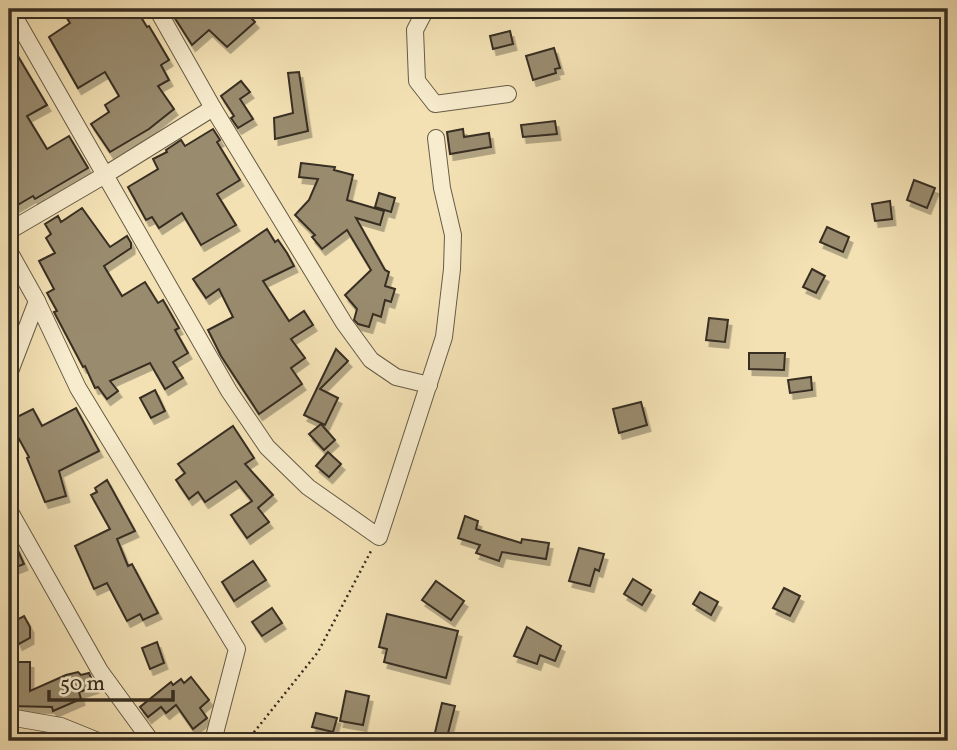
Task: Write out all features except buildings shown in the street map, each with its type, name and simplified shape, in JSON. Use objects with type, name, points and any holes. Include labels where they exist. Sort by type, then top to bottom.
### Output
[{"type":"street","points":[[10,9],[229,391],[267,447],[308,487],[379,537],[444,337],[453,235],[442,188],[436,138]]},
{"type":"street","points":[[157,9],[213,108],[344,323],[371,360],[396,377],[429,385]]},
{"type":"street","points":[[426,9],[415,30],[417,81],[435,104],[509,94]]},
{"type":"street","points":[[9,231],[106,175],[213,108]]},
{"type":"street","points":[[9,251],[37,301],[78,388],[237,649],[213,741]]},
{"type":"street","points":[[9,374],[12,356],[37,301]]},
{"type":"street","points":[[9,510],[100,671],[152,741]]},
{"type":"street","points":[[9,717],[61,726],[97,741]]},
{"type":"path","points":[[247,741],[318,652],[379,537]]}]
